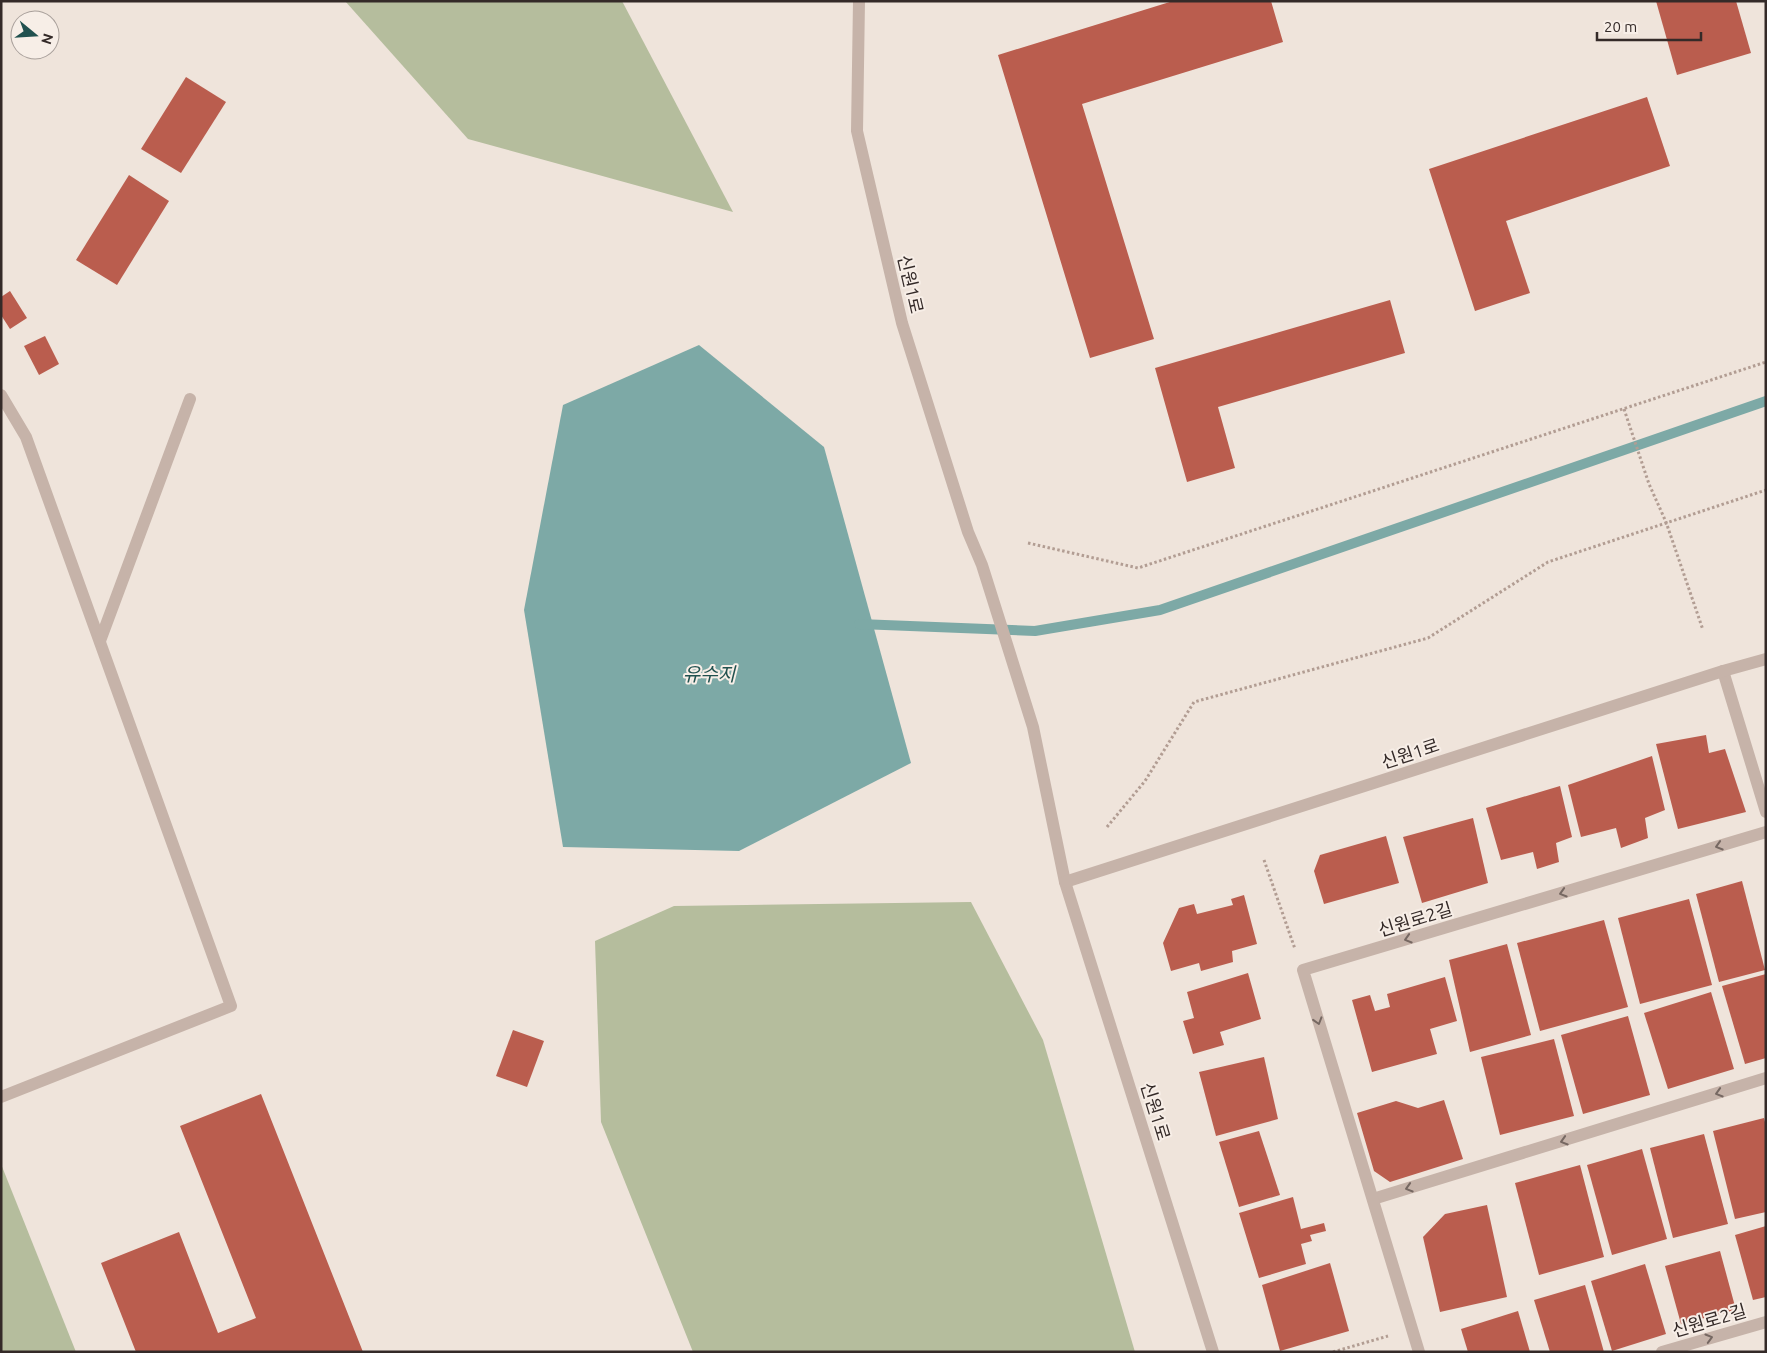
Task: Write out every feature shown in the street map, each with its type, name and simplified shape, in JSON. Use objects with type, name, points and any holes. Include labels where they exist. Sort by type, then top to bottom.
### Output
[{"type":"street","name":"신원1로","points":[[859,1],[857,130],[902,323],[968,532],[982,565],[1033,727],[1065,882],[1213,1352]]},
{"type":"street","points":[[1,395],[26,437],[231,1006],[1,1097]]},
{"type":"street","points":[[100,641],[190,399]]},
{"type":"street","name":"신원1로","points":[[1065,882],[1723,671],[1766,659]]},
{"type":"street","points":[[1723,671],[1766,812]]},
{"type":"street","name":"신원로2길","points":[[1303,970],[1766,832]]},
{"type":"street","points":[[1303,970],[1419,1352]]},
{"type":"street","points":[[1373,1200],[1766,1078]]},
{"type":"street","name":"신원로2길","points":[[1662,1352],[1766,1322]]},
{"type":"path","points":[[1028,543],[1138,568],[1766,362]]},
{"type":"path","points":[[1624,409],[1649,484],[1666,522],[1703,630]]},
{"type":"path","points":[[1107,828],[1145,781],[1194,702],[1428,638],[1548,562],[1766,490]]},
{"type":"path","points":[[1264,860],[1303,970]]},
{"type":"path","points":[[1333,1352],[1412,1329]]},
{"type":"green space","points":[[345,1],[622,1],[733,212],[468,139]]},
{"type":"green space","points":[[971,902],[1043,1040],[1135,1352],[693,1352],[601,1122],[595,941],[674,906]]},
{"type":"green space","points":[[1,1164],[76,1352],[1,1352]]},
{"type":"water","name":"유수지","points":[[699,345],[824,447],[911,763],[739,851],[563,847],[524,610],[563,405]]},
{"type":"building","points":[[1173,1],[1271,1],[1283,42],[1082,104],[1154,339],[1090,358],[998,55]]},
{"type":"building","points":[[1656,1],[1736,1],[1751,53],[1677,75]]},
{"type":"building","points":[[186,77],[226,102],[181,173],[141,149]]},
{"type":"building","points":[[1647,97],[1670,166],[1506,221],[1530,293],[1475,311],[1429,169]]},
{"type":"building","points":[[129,175],[169,201],[117,285],[76,260]]},
{"type":"building","points":[[10,291],[27,318],[10,329],[1,315],[1,297]]},
{"type":"building","points":[[1390,300],[1405,353],[1218,407],[1235,468],[1187,482],[1155,368]]},
{"type":"building","points":[[45,336],[59,364],[39,375],[24,346]]},
{"type":"building","points":[[1706,735],[1709,753],[1725,749],[1746,812],[1678,829],[1656,744]]},
{"type":"building","points":[[1652,756],[1665,810],[1645,818],[1648,838],[1621,848],[1616,828],[1581,837],[1568,785]]},
{"type":"building","points":[[1560,786],[1572,837],[1556,843],[1559,862],[1537,869],[1533,852],[1501,860],[1486,808]]},
{"type":"building","points":[[1473,818],[1488,883],[1422,903],[1403,837]]},
{"type":"building","points":[[1386,836],[1399,883],[1324,904],[1314,871],[1320,855]]},
{"type":"building","points":[[1742,881],[1765,970],[1719,982],[1696,894]]},
{"type":"building","points":[[1244,895],[1257,944],[1232,951],[1233,962],[1201,971],[1199,963],[1171,971],[1163,943],[1179,908],[1194,904],[1197,914],[1233,905],[1231,899]]},
{"type":"building","points":[[1689,899],[1712,985],[1640,1004],[1618,918]]},
{"type":"building","points":[[1604,920],[1628,1007],[1540,1031],[1517,943]]},
{"type":"building","points":[[1507,944],[1531,1035],[1470,1052],[1449,960]]},
{"type":"building","points":[[1248,973],[1261,1019],[1220,1032],[1224,1045],[1193,1054],[1183,1021],[1194,1018],[1187,992]]},
{"type":"building","points":[[1766,974],[1766,1058],[1745,1064],[1722,986]]},
{"type":"building","points":[[1445,977],[1457,1021],[1430,1029],[1437,1054],[1372,1072],[1352,1000],[1370,995],[1375,1011],[1390,1007],[1387,994]]},
{"type":"building","points":[[1711,992],[1734,1069],[1668,1089],[1644,1013]]},
{"type":"building","points":[[1628,1016],[1650,1095],[1583,1114],[1561,1035]]},
{"type":"building","points":[[513,1030],[544,1041],[527,1087],[496,1076]]},
{"type":"building","points":[[1554,1039],[1574,1116],[1500,1135],[1481,1057]]},
{"type":"building","points":[[1264,1057],[1278,1119],[1216,1136],[1199,1072]]},
{"type":"building","points":[[261,1094],[363,1352],[136,1352],[101,1263],[179,1232],[218,1333],[256,1318],[180,1126]]},
{"type":"building","points":[[1444,1100],[1463,1159],[1390,1182],[1374,1171],[1357,1113],[1396,1101],[1418,1108]]},
{"type":"building","points":[[1764,1118],[1766,1126],[1766,1212],[1735,1219],[1713,1131]]},
{"type":"building","points":[[1259,1131],[1280,1195],[1239,1207],[1219,1142]]},
{"type":"building","points":[[1704,1134],[1728,1224],[1673,1238],[1650,1148]]},
{"type":"building","points":[[1642,1149],[1667,1239],[1612,1255],[1587,1165]]},
{"type":"building","points":[[1580,1165],[1604,1257],[1539,1275],[1515,1183]]},
{"type":"building","points":[[1293,1197],[1301,1229],[1324,1223],[1326,1231],[1310,1235],[1312,1241],[1301,1244],[1306,1264],[1259,1278],[1239,1213]]},
{"type":"building","points":[[1487,1205],[1507,1297],[1440,1312],[1423,1237],[1445,1214]]},
{"type":"building","points":[[1766,1226],[1766,1297],[1753,1300],[1735,1235]]},
{"type":"building","points":[[1720,1251],[1736,1310],[1681,1324],[1665,1266]]},
{"type":"building","points":[[1330,1263],[1349,1331],[1280,1351],[1262,1285]]},
{"type":"building","points":[[1645,1264],[1666,1334],[1612,1351],[1591,1281]]},
{"type":"building","points":[[1585,1285],[1604,1352],[1550,1352],[1534,1300]]},
{"type":"building","points":[[1518,1311],[1530,1352],[1468,1352],[1461,1329]]},
{"type":"waterway","points":[[859,624],[1035,631],[1160,610],[1766,401]]}]
